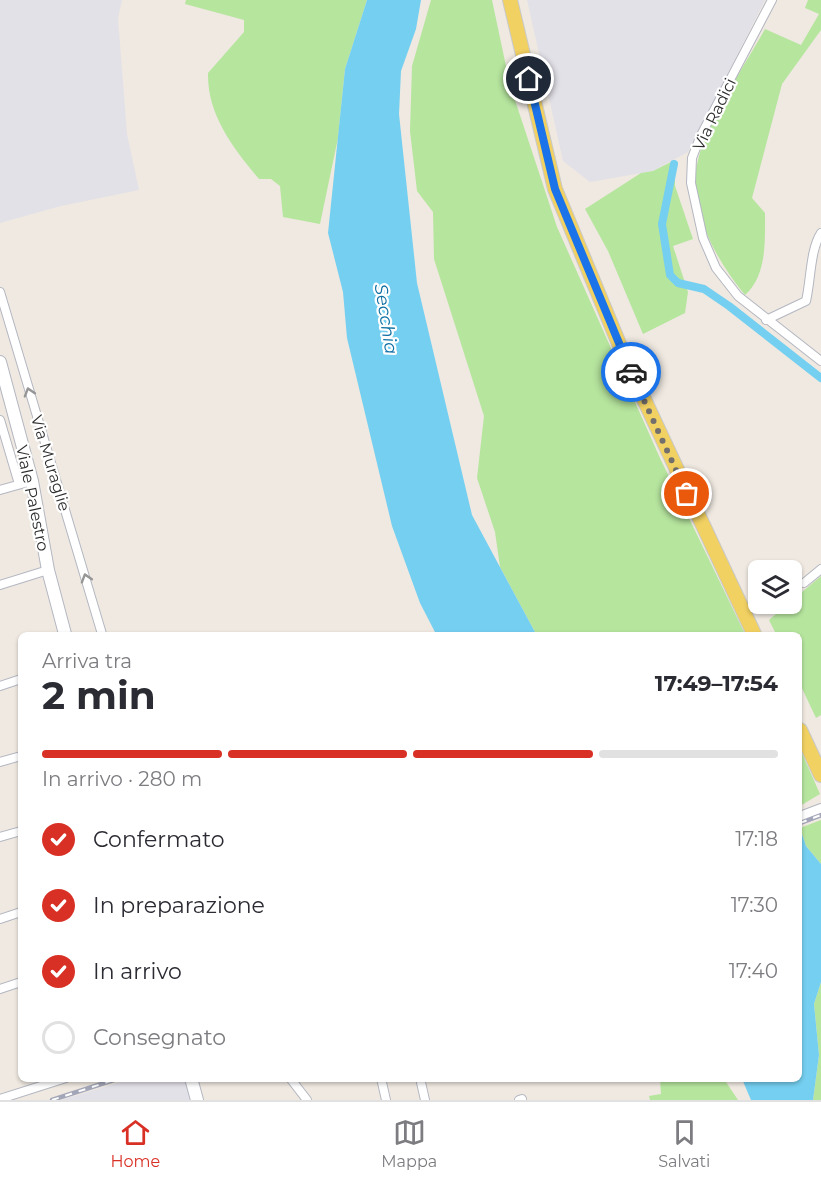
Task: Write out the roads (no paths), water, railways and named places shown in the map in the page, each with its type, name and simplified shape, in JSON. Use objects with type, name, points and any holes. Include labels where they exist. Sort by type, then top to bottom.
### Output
[{"type":"main road","points":[[510,0],[555,189],[627,363],[753,632]]},
{"type":"main road","name":"Viale Palestro","points":[[0,362],[32,481],[48,570],[64,632]]},
{"type":"main road","points":[[802,734],[821,775]]},
{"type":"main road","points":[[802,817],[821,810]]},
{"type":"main road","points":[[192,1082],[197,1100]]},
{"type":"street","name":"Via Radici","points":[[772,0],[701,135],[692,158],[690,183],[703,238],[716,268],[738,296],[821,361]]},
{"type":"street","points":[[766,320],[806,301],[813,274],[814,243],[821,233]]},
{"type":"street","name":"Via Muraglie","points":[[0,292],[101,632]]},
{"type":"street","points":[[0,420],[19,484]]},
{"type":"street","points":[[0,490],[32,481]]},
{"type":"street","points":[[804,583],[821,569]]},
{"type":"street","points":[[0,585],[48,570]]},
{"type":"street","points":[[0,686],[18,680]]},
{"type":"street","points":[[0,762],[18,757]]},
{"type":"street","points":[[0,837],[18,832]]},
{"type":"street","points":[[0,919],[18,913]]},
{"type":"street","points":[[0,989],[18,983]]},
{"type":"street","points":[[0,1099],[53,1082]]},
{"type":"street","points":[[293,1082],[307,1100]]},
{"type":"street","points":[[382,1082],[386,1100]]},
{"type":"street","points":[[421,1082],[425,1100]]},
{"type":"water","name":"Secchia","points":[[367,0],[421,0],[416,29],[401,71],[399,114],[417,283],[472,515],[535,632],[435,632],[420,603],[392,526],[347,338],[343,292],[328,233],[345,69]]},
{"type":"water","points":[[802,834],[806,846],[821,864],[821,982],[814,1004],[819,1055],[813,1100],[751,1100],[743,1082],[802,1082]]},
{"type":"waterway","points":[[674,164],[662,224],[670,275],[678,283],[704,289],[729,306],[821,378]]},
{"type":"railway","points":[[802,822],[821,815]]},
{"type":"railway","points":[[52,1100],[108,1082]]}]
